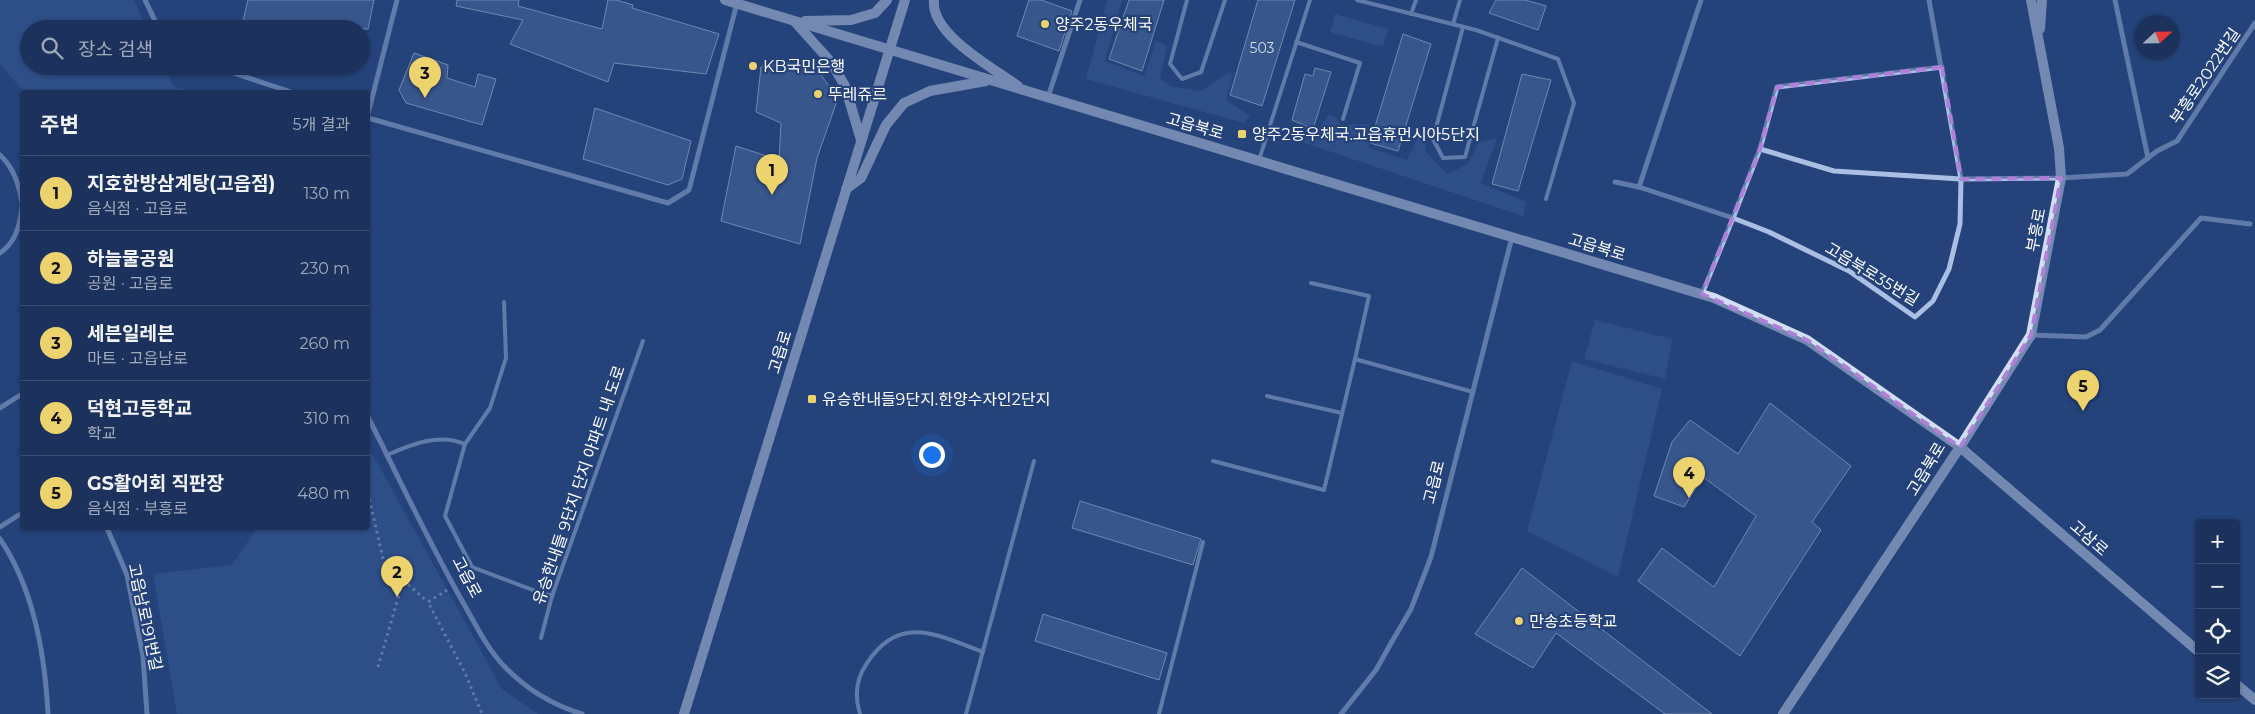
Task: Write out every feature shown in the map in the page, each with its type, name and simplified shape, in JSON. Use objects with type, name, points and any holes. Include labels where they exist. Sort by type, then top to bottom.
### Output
[{"type":"street","points":[[145,0],[155,20]]},
{"type":"street","points":[[370,108],[397,0]]},
{"type":"street","name":"고읍북로","points":[[725,0],[737,2],[1024,91],[1702,294],[1807,340],[1960,447],[1783,714]]},
{"type":"street","points":[[794,21],[851,20],[875,13],[887,0]]},
{"type":"street","name":"고읍로","points":[[684,714],[905,0]]},
{"type":"street","points":[[934,0],[932,9],[945,32],[1024,91]]},
{"type":"street","points":[[1048,98],[1080,0]]},
{"type":"street","points":[[1639,187],[1701,0]]},
{"type":"street","name":"고읍북로35번길","points":[[1615,182],[1639,187],[1733,218],[1768,232],[1849,271],[1915,317],[1932,301],[1949,269],[1960,224],[1961,179],[1929,0]]},
{"type":"street","points":[[2023,0],[2039,45]]},
{"type":"street","name":"부흥로","points":[[1960,447],[2031,335],[2061,178],[2059,148],[2031,0]]},
{"type":"street","points":[[2039,45],[2042,0]]},
{"type":"street","points":[[2115,0],[2148,158]]},
{"type":"street","points":[[370,117],[668,203],[689,190],[737,2]]},
{"type":"street","points":[[794,21],[831,62],[845,86],[861,140]]},
{"type":"street","name":"부흥로2022번길","points":[[2061,178],[2127,174],[2177,140],[2255,23]]},
{"type":"street","points":[[1702,294],[1760,150],[1777,87],[1942,67]]},
{"type":"street","points":[[239,75],[285,90]]},
{"type":"street","points":[[846,189],[862,178],[886,124],[904,103],[930,91],[989,80]]},
{"type":"street","points":[[1760,150],[1834,171],[1961,179],[2061,178]]},
{"type":"street","points":[[0,155],[7,162],[19,184],[20,190]]},
{"type":"street","points":[[2031,335],[2086,337],[2100,330],[2201,218],[2250,224]]},
{"type":"street","points":[[0,253],[20,228]]},
{"type":"street","name":"고읍로","points":[[1341,714],[1376,670],[1411,609],[1432,557],[1512,237]]},
{"type":"street","points":[[0,408],[20,395]]},
{"type":"street","name":"고읍로","points":[[370,421],[454,586],[487,643],[504,666],[524,684],[545,698],[582,714]]},
{"type":"street","name":"고삼로","points":[[1960,447],[2195,649]]},
{"type":"street","points":[[0,527],[20,514]]},
{"type":"street","name":"고읍남로191번길","points":[[109,530],[127,575],[144,656],[147,714]]},
{"type":"street","points":[[0,539],[14,559],[32,612],[46,673],[48,714]]},
{"type":"street","points":[[2240,687],[2255,700]]},
{"type":"lane","points":[[1187,0],[1170,64],[1182,79],[1201,72],[1224,0]]},
{"type":"lane","points":[[1258,160],[1310,0]]},
{"type":"lane","points":[[1357,0],[1464,27],[1558,59],[1574,104],[1546,199]]},
{"type":"lane","points":[[1411,14],[1416,0]]},
{"type":"lane","points":[[1453,24],[1460,0]]},
{"type":"lane","points":[[1464,27],[1433,139],[1443,158],[1465,157],[1498,38]]},
{"type":"lane","points":[[1296,42],[1360,63],[1343,119]]},
{"type":"lane","points":[[1213,461],[1324,490],[1369,296],[1311,283]]},
{"type":"lane","name":"유승한내들 9단지 단지 아파트 내 도로","points":[[504,302],[506,358],[490,408],[465,444],[445,516],[472,567],[549,596]]},
{"type":"lane","name":"유승한내들 9단지 단지 아파트 내 도로","points":[[541,638],[549,596],[642,341]]},
{"type":"lane","points":[[1355,360],[1473,392]]},
{"type":"lane","points":[[1267,396],[1342,413]]},
{"type":"lane","points":[[387,455],[418,442],[455,440],[465,444]]},
{"type":"lane","points":[[966,714],[1034,461]]},
{"type":"lane","points":[[1159,714],[1203,542]]},
{"type":"lane","points":[[860,714],[856,702],[858,675],[877,647],[899,633],[929,633],[983,652]]},
{"type":"path","points":[[370,502],[384,563],[428,602],[466,673],[482,714]]},
{"type":"path","points":[[378,667],[403,580]]},
{"type":"path","points":[[428,602],[454,586]]},
{"type":"highlighted area","points":[[1942,67],[1961,179],[2061,178],[2031,335],[1960,447],[1807,340],[1702,294],[1760,149],[1777,87]]},
{"type":"shaded area","points":[[0,0],[134,0],[143,20],[20,20],[20,75],[168,75],[173,86],[188,90],[22,90],[0,64]]},
{"type":"shaded area","points":[[1107,0],[1122,0],[1105,61],[1144,76],[1156,41],[1167,46],[1160,78],[1170,86],[1201,91],[1228,73],[1233,74],[1226,100],[1250,116],[1244,123],[1086,79]]},
{"type":"shaded area","points":[[1335,14],[1388,29],[1383,47],[1330,32]]},
{"type":"shaded area","points":[[1329,115],[1336,117],[1342,129],[1351,124],[1369,124],[1369,148],[1407,160],[1424,124],[1426,152],[1447,174],[1468,164],[1479,142],[1497,138],[1481,183],[1526,202],[1523,216],[1287,137],[1293,125],[1315,133]]},
{"type":"shaded area","points":[[1595,320],[1672,339],[1665,379],[1584,359]]},
{"type":"shaded area","points":[[1572,361],[1662,389],[1618,577],[1527,531]]},
{"type":"shaded area","points":[[370,450],[502,689],[538,714],[177,714],[153,574],[232,565],[256,530],[370,530]]},
{"type":"building","points":[[248,0],[374,0],[370,20],[243,20]]},
{"type":"building","points":[[457,0],[519,0],[518,6],[602,29],[608,0],[616,0],[633,5],[632,8],[719,34],[706,74],[614,63],[608,82],[510,44],[523,20],[456,6]]},
{"type":"building","name":"양주2동우체국","points":[[1029,0],[1041,0],[1072,11],[1059,51],[1017,36]]},
{"type":"building","points":[[1129,0],[1164,0],[1142,71],[1109,59]]},
{"type":"building","points":[[1258,0],[1295,0],[1262,106],[1230,95]]},
{"type":"building","points":[[1496,0],[1525,0],[1546,6],[1538,30],[1489,13]]},
{"type":"building","points":[[1403,34],[1431,44],[1398,151],[1370,143]]},
{"type":"building","points":[[414,53],[448,65],[447,78],[475,87],[478,74],[496,79],[482,125],[406,103],[399,90]]},
{"type":"building","points":[[777,58],[821,75],[838,98],[817,158],[800,244],[721,221],[736,146],[779,160],[781,123],[756,112],[761,67]]},
{"type":"building","points":[[1315,68],[1331,72],[1313,129],[1292,120],[1305,74],[1313,76]]},
{"type":"building","points":[[1522,74],[1551,80],[1518,191],[1492,184]]},
{"type":"building","points":[[595,108],[691,141],[682,179],[668,185],[583,159]]},
{"type":"building","points":[[1770,403],[1851,466],[1812,522],[1821,530],[1740,656],[1638,581],[1662,548],[1714,587],[1756,516],[1703,477],[1684,507],[1654,496],[1672,442],[1690,420],[1738,454]]},
{"type":"building","points":[[1080,501],[1201,539],[1193,565],[1072,528]]},
{"type":"building","points":[[1522,568],[1712,714],[1665,714],[1556,633],[1533,668],[1475,634]]},
{"type":"building","points":[[1043,614],[1167,653],[1159,680],[1035,641]]},
{"type":"place","name":"양주2동우체국","points":[[1045,24]]},
{"type":"place","name":"KB국민은행","points":[[753,66]]},
{"type":"place","name":"뚜레쥬르","points":[[818,94]]},
{"type":"place","name":"세븐일레븐","points":[[425,98]]},
{"type":"place","name":"양주2동우체국.고읍휴먼시아5단지","points":[[1242,134]]},
{"type":"place","name":"지호한방삼계탕(고읍점)","points":[[772,195]]},
{"type":"place","name":"유승한내들9단지.한양수자인2단지","points":[[812,399]]},
{"type":"place","name":"GS활어회 직판장","points":[[2083,411]]},
{"type":"place","name":"덕현고등학교","points":[[1689,498]]},
{"type":"place","name":"하늘물공원","points":[[397,597]]},
{"type":"place","name":"만송초등학교","points":[[1519,621]]}]
